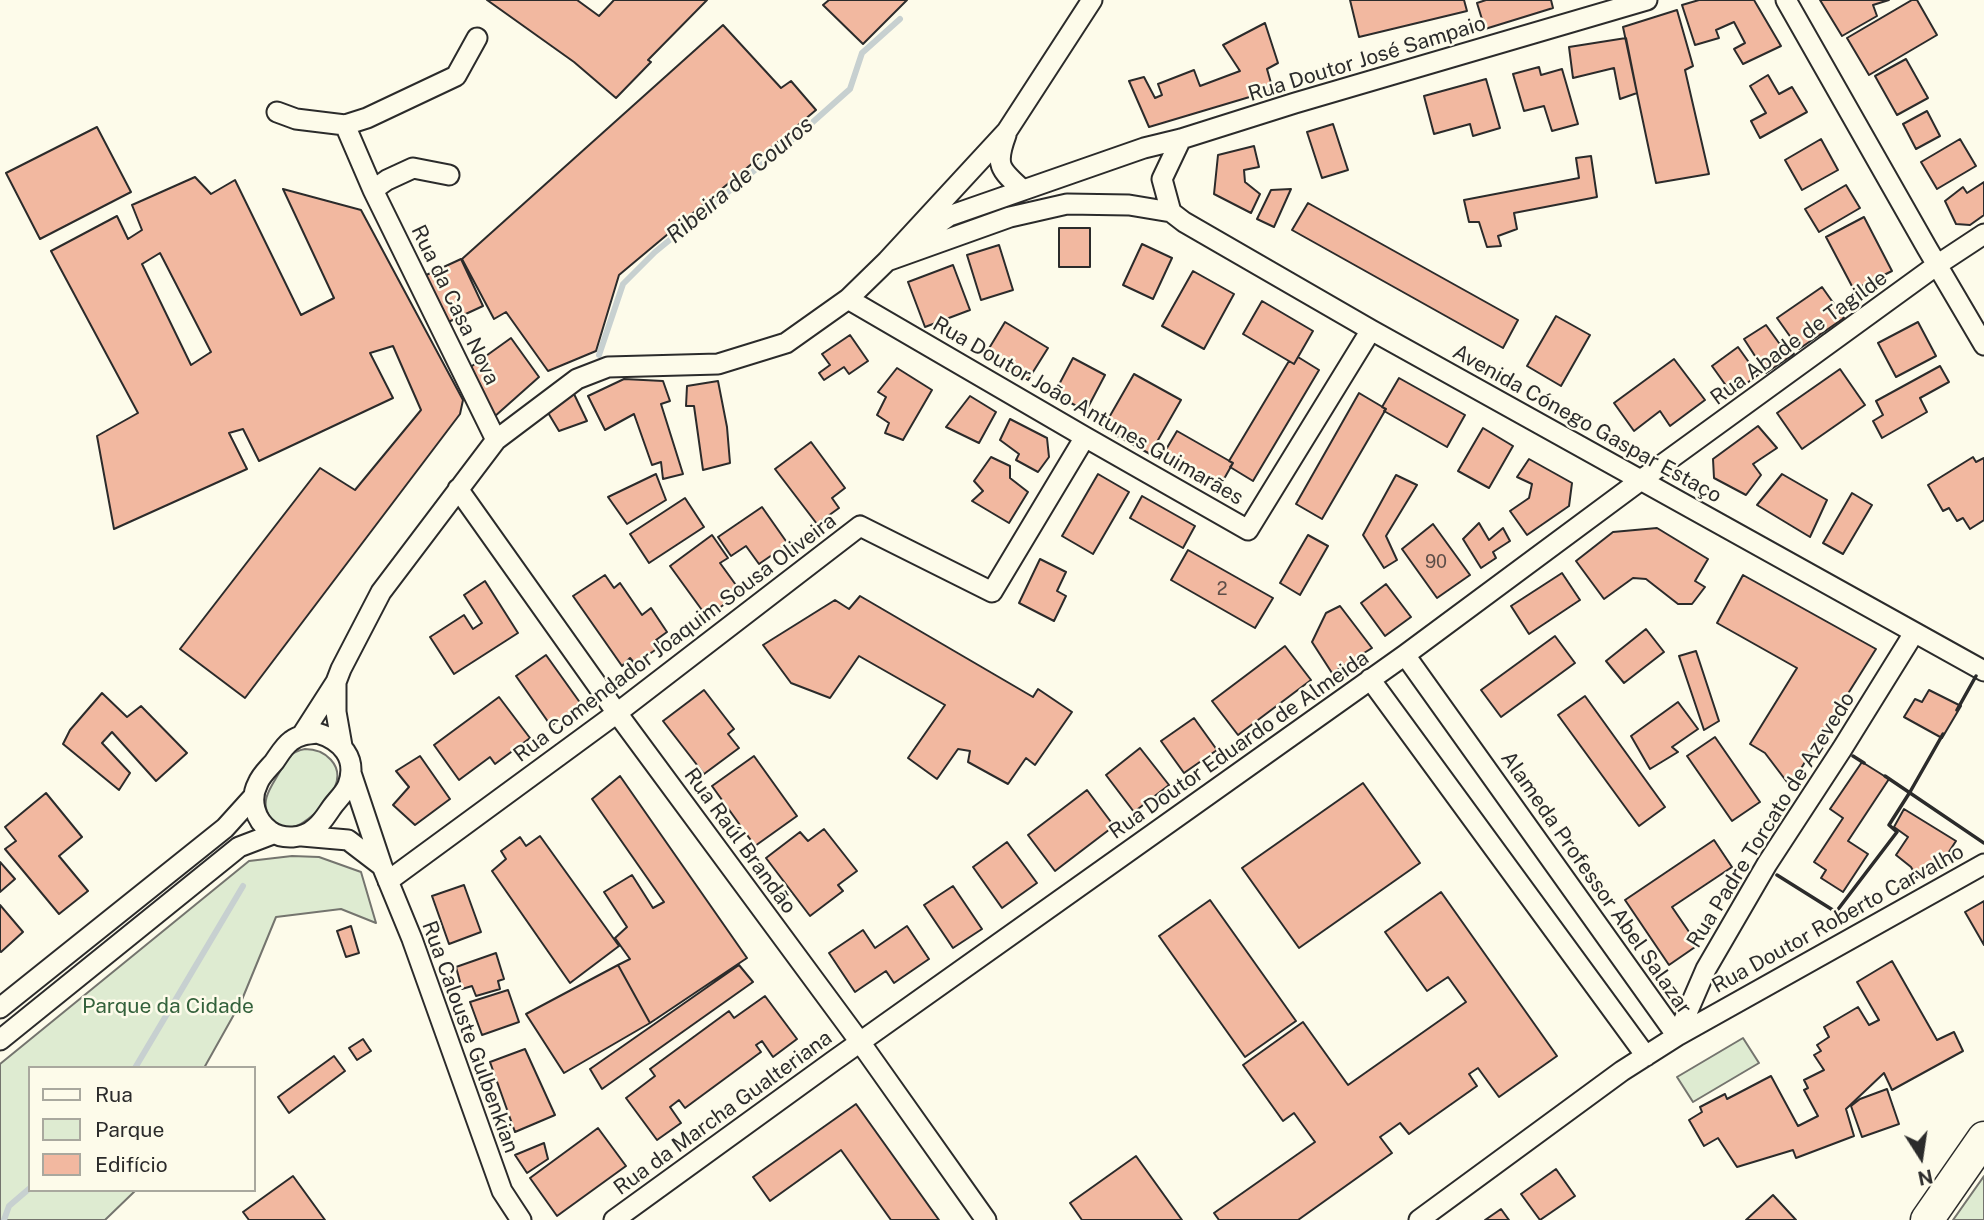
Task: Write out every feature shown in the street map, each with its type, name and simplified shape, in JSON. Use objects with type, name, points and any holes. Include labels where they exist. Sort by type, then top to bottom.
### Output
[{"type":"main road","points":[[1927,1220],[1984,1138]]},
{"type":"street","points":[[1023,190],[1004,174],[998,156],[1007,131],[1092,0]]},
{"type":"street","name":"Rua Doutor José Sampaio","points":[[887,261],[949,216],[1103,162],[1589,8],[1647,0]]},
{"type":"street","points":[[1786,0],[1984,345]]},
{"type":"street","points":[[277,112],[296,120],[345,125],[367,118],[456,76],[477,38]]},
{"type":"street","name":"Rua da Casa Nova","points":[[345,125],[373,190],[496,440]]},
{"type":"street","name":"Rua Doutor José Sampaio","points":[[302,735],[336,682],[381,592],[496,440],[577,379],[608,367],[718,364],[786,343],[848,299],[887,261],[1007,131]]},
{"type":"street","points":[[1171,212],[1163,179],[1181,139]]},
{"type":"street","points":[[373,190],[413,168],[449,175]]},
{"type":"street","name":"Rua Doutor José Sampaio","points":[[887,261],[1010,217],[1067,204],[1129,205],[1171,212]]},
{"type":"street","name":"Avenida Cónego Gaspar Estaço","points":[[1171,212],[1371,330],[1984,671]]},
{"type":"street","name":"Rua Abade de Tagilde","points":[[1641,480],[1984,233]]},
{"type":"street","name":"Rua Doutor João Antunes Guimarães","points":[[848,299],[1248,530],[1371,330]]},
{"type":"street","name":"Rua Comendador Joaquim Sousa Oliveira","points":[[385,874],[617,713],[860,526],[992,592],[1085,437]]},
{"type":"street","name":"Rua Doutor Eduardo de Almeida","points":[[860,1042],[1405,655],[1641,480]]},
{"type":"street","name":"Rua Raúl Brandão","points":[[458,489],[617,713],[860,1042],[986,1220]]},
{"type":"street","name":"Rua Padre Torcato de Azevedo","points":[[1677,1036],[1706,969],[1767,864],[1914,633]]},
{"type":"street","name":"Alameda Professor Abel Salazar","points":[[1405,655],[1677,1036],[1622,1071],[1419,1220]]},
{"type":"street","points":[[1370,679],[1647,1056]]},
{"type":"street","name":"Rua Doutor José Sampaio","points":[[336,682],[336,712],[342,746]]},
{"type":"street","points":[[302,836],[315,829],[347,788],[351,773],[349,759],[342,746],[331,737],[317,733],[302,735],[289,742],[257,783],[253,797],[255,812],[262,825],[273,834],[288,838],[302,836],[348,840],[385,874]]},
{"type":"street","name":"Rua Calouste Gulbenkian","points":[[351,773],[385,874],[412,939],[502,1191],[522,1220]]},
{"type":"street","points":[[0,1008],[225,828],[253,797]]},
{"type":"street","points":[[0,1040],[239,847],[273,834]]},
{"type":"street","name":"Rua Doutor Roberto Carvalho","points":[[1677,1036],[1984,864]]},
{"type":"street","name":"Rua da Marcha Gualteriana","points":[[614,1220],[860,1042]]},
{"type":"green space","points":[[305,749],[326,755],[335,765],[335,787],[322,806],[308,819],[294,826],[283,826],[270,817],[266,806],[267,795],[289,757]]},
{"type":"green space","name":"Parque da Cidade","points":[[292,856],[319,857],[361,872],[376,923],[341,909],[276,917],[241,1002],[205,1066],[28,1066],[28,1192],[134,1192],[105,1220],[0,1220],[0,1064],[249,861]]},
{"type":"green space","points":[[1743,1038],[1759,1063],[1693,1102],[1677,1077]]},
{"type":"green space","points":[[1984,1176],[1984,1220],[1953,1220]]},
{"type":"building","points":[[487,0],[577,0],[599,16],[614,0],[707,0],[648,60],[651,62],[616,98],[574,62]]},
{"type":"building","points":[[829,0],[907,0],[863,44],[823,5]]},
{"type":"building","points":[[1350,0],[1464,0],[1467,11],[1359,37]]},
{"type":"building","points":[[1486,0],[1551,0],[1553,8],[1485,29],[1477,3]]},
{"type":"building","points":[[1699,0],[1754,0],[1781,46],[1743,64],[1734,49],[1745,43],[1734,22],[1716,30],[1719,38],[1695,45],[1682,5]]},
{"type":"building","points":[[1820,0],[1889,0],[1873,5],[1877,16],[1842,36]]},
{"type":"building","points":[[1912,0],[1917,0],[1937,35],[1869,75],[1847,38]]},
{"type":"building","points":[[1677,10],[1693,66],[1685,70],[1709,174],[1656,183],[1623,27]]},
{"type":"building","points":[[1265,23],[1278,63],[1267,69],[1273,90],[1149,127],[1129,81],[1144,77],[1155,98],[1162,95],[1158,84],[1194,70],[1200,86],[1240,71],[1223,45]]},
{"type":"building","points":[[723,25],[781,88],[791,81],[816,110],[619,275],[596,351],[548,371],[506,312],[494,319],[462,259]]},
{"type":"building","points":[[1626,38],[1637,93],[1620,99],[1614,68],[1573,78],[1569,47]]},
{"type":"building","points":[[1906,59],[1928,98],[1897,115],[1875,76]]},
{"type":"building","points":[[1539,67],[1541,75],[1562,69],[1578,124],[1552,131],[1544,106],[1524,111],[1513,74]]},
{"type":"building","points":[[1768,75],[1779,94],[1792,87],[1807,112],[1760,138],[1751,121],[1766,113],[1750,86]]},
{"type":"building","points":[[1486,79],[1500,128],[1473,136],[1470,124],[1434,134],[1424,96]]},
{"type":"building","points":[[1927,111],[1940,136],[1916,149],[1903,124]]},
{"type":"building","points":[[1333,124],[1348,170],[1322,178],[1307,132]]},
{"type":"building","points":[[97,127],[131,192],[40,239],[6,173]]},
{"type":"building","points":[[1821,139],[1838,170],[1802,190],[1785,160]]},
{"type":"building","points":[[1960,139],[1976,166],[1937,189],[1921,162]]},
{"type":"building","points":[[1254,146],[1259,167],[1244,170],[1245,182],[1260,194],[1251,213],[1214,194],[1218,155]]},
{"type":"building","points":[[1591,156],[1597,197],[1514,213],[1517,229],[1498,236],[1501,246],[1487,247],[1479,222],[1469,222],[1464,200],[1579,178],[1576,158]]},
{"type":"building","points":[[195,177],[211,194],[235,180],[301,315],[334,298],[283,189],[361,210],[463,400],[460,414],[245,698],[180,649],[320,468],[355,490],[421,410],[393,346],[370,353],[393,398],[259,461],[243,429],[229,433],[247,469],[114,529],[97,436],[138,413],[51,251],[117,216],[128,239],[142,230],[132,205]],"holes":[[[160,253],[211,352],[191,365],[142,264]]]},
{"type":"building","points":[[1984,182],[1984,215],[1970,225],[1956,224],[1945,201],[1963,187],[1967,193]]},
{"type":"building","points":[[1846,185],[1860,208],[1819,232],[1805,209]]},
{"type":"building","points":[[1291,189],[1274,227],[1257,219],[1271,190]]},
{"type":"building","points":[[1308,203],[1518,320],[1503,348],[1292,230]]},
{"type":"building","points":[[1864,217],[1892,271],[1854,290],[1826,237]]},
{"type":"building","points":[[1059,228],[1090,228],[1090,267],[1059,267]]},
{"type":"building","points":[[1142,244],[1172,258],[1153,299],[1123,285]]},
{"type":"building","points":[[999,245],[1013,290],[981,300],[967,255]]},
{"type":"building","points":[[461,259],[483,306],[444,324],[422,277]]},
{"type":"building","points":[[953,265],[970,310],[925,327],[908,282]]},
{"type":"building","points":[[1193,271],[1234,294],[1204,349],[1162,326]]},
{"type":"building","points":[[1822,287],[1844,318],[1799,349],[1777,318]]},
{"type":"building","points":[[1262,301],[1313,331],[1294,364],[1243,334]]},
{"type":"building","points":[[1556,316],[1590,335],[1561,386],[1527,366]]},
{"type":"building","points":[[1005,322],[1048,348],[1028,380],[985,355]]},
{"type":"building","points":[[1918,322],[1936,356],[1896,377],[1878,343]]},
{"type":"building","points":[[1766,325],[1779,343],[1788,345],[1794,354],[1766,373],[1744,339]]},
{"type":"building","points":[[850,335],[868,361],[849,374],[844,367],[824,380],[819,373],[830,365],[822,354]]},
{"type":"building","points":[[511,338],[539,377],[494,417],[465,371]]},
{"type":"building","points":[[1738,347],[1758,375],[1732,394],[1712,366]]},
{"type":"building","points":[[1298,357],[1319,370],[1253,481],[1230,467],[1233,463],[1229,461],[1289,361],[1294,364]]},
{"type":"building","points":[[1073,358],[1105,375],[1086,411],[1054,394]]},
{"type":"building","points":[[1674,359],[1705,400],[1670,426],[1660,411],[1634,431],[1614,403]]},
{"type":"building","points":[[1940,366],[1949,382],[1920,398],[1927,412],[1882,438],[1873,421],[1883,415],[1876,401]]},
{"type":"building","points":[[897,368],[932,390],[903,440],[885,433],[889,423],[877,415],[886,397],[878,392]]},
{"type":"building","points":[[1840,369],[1865,405],[1802,449],[1777,413]]},
{"type":"building","points":[[1134,374],[1181,400],[1150,454],[1103,428]]},
{"type":"building","points":[[1399,378],[1465,415],[1447,447],[1384,411],[1386,409],[1382,407]]},
{"type":"building","points":[[624,379],[663,381],[670,401],[661,404],[683,474],[663,479],[661,462],[652,465],[634,414],[605,430],[588,396]]},
{"type":"building","points":[[718,381],[727,427],[730,463],[703,470],[694,406],[686,406],[687,386]]},
{"type":"building","points":[[1359,393],[1386,409],[1322,519],[1296,504]]},
{"type":"building","points":[[574,394],[587,421],[559,431],[544,406]]},
{"type":"building","points":[[970,396],[996,412],[979,443],[946,427]]},
{"type":"building","points":[[1010,419],[1047,438],[1049,457],[1038,472],[1016,460],[1019,454],[1000,440]]},
{"type":"building","points":[[1758,426],[1777,448],[1753,464],[1761,475],[1746,495],[1714,478],[1713,459]]},
{"type":"building","points":[[1483,428],[1513,446],[1489,488],[1458,471]]},
{"type":"building","points":[[1177,431],[1233,463],[1220,486],[1164,453]]},
{"type":"building","points":[[811,442],[845,488],[832,498],[839,508],[817,524],[775,469]]},
{"type":"building","points":[[991,457],[1010,466],[1010,478],[1028,492],[1009,523],[972,501],[983,491],[974,481]]},
{"type":"building","points":[[1973,457],[1976,462],[1984,458],[1984,520],[1970,529],[1963,518],[1957,521],[1949,508],[1943,511],[1928,485]]},
{"type":"building","points":[[1529,459],[1572,483],[1569,506],[1527,535],[1510,511],[1529,498],[1532,484],[1517,477]]},
{"type":"building","points":[[656,474],[666,500],[627,524],[608,497]]},
{"type":"building","points":[[1098,474],[1129,492],[1093,554],[1062,536]]},
{"type":"building","points":[[1782,474],[1827,500],[1810,537],[1757,505]]},
{"type":"building","points":[[1396,475],[1417,485],[1386,536],[1397,560],[1384,568],[1363,535]]},
{"type":"building","points":[[1852,493],[1872,505],[1843,554],[1823,543]]},
{"type":"building","points":[[1142,496],[1195,526],[1183,548],[1130,518]]},
{"type":"building","points":[[685,498],[704,527],[649,563],[630,534]]},
{"type":"building","points":[[762,507],[788,544],[759,564],[746,546],[731,556],[718,537]]},
{"type":"building","points":[[1479,523],[1489,540],[1503,528],[1510,541],[1493,552],[1496,558],[1481,568],[1463,539]]},
{"type":"building","points":[[1433,524],[1470,575],[1437,598],[1402,549]]},
{"type":"building","points":[[1657,528],[1708,559],[1695,581],[1705,587],[1692,604],[1678,604],[1646,579],[1633,578],[1604,599],[1576,561],[1613,532]]},
{"type":"building","points":[[712,535],[728,558],[720,563],[741,592],[707,617],[670,566]]},
{"type":"building","points":[[1308,535],[1328,546],[1300,595],[1280,583]]},
{"type":"building","points":[[1188,550],[1273,598],[1255,628],[1171,580]]},
{"type":"building","points":[[1040,559],[1066,572],[1057,591],[1066,596],[1054,621],[1019,603]]},
{"type":"building","points":[[1562,573],[1580,600],[1529,634],[1511,606]]},
{"type":"building","points":[[605,575],[614,588],[620,583],[642,615],[651,608],[667,632],[656,640],[661,646],[635,664],[630,658],[622,666],[573,596]]},
{"type":"building","points":[[1743,575],[1876,649],[1790,786],[1765,753],[1750,744],[1797,668],[1717,623]]},
{"type":"building","points":[[485,581],[518,633],[454,674],[430,637],[464,615],[473,629],[482,623],[464,595]]},
{"type":"building","points":[[1386,584],[1411,617],[1385,636],[1361,603]]},
{"type":"building","points":[[860,596],[1033,697],[1038,689],[1072,712],[1035,765],[1026,758],[1008,784],[968,762],[970,751],[958,749],[937,779],[908,758],[945,705],[859,656],[830,698],[791,683],[763,645],[835,600],[849,609]]},
{"type":"building","points":[[1340,606],[1372,648],[1332,673],[1312,642],[1326,613]]},
{"type":"building","points":[[1646,629],[1664,652],[1624,683],[1606,661]]},
{"type":"building","points":[[1555,636],[1575,663],[1501,717],[1481,690]]},
{"type":"building","points":[[1285,646],[1311,680],[1238,735],[1212,701]]},
{"type":"building","points":[[1696,651],[1719,721],[1704,730],[1679,656]]},
{"type":"building","points":[[546,655],[581,704],[551,726],[516,676]]},
{"type":"building","points":[[704,690],[734,729],[728,734],[739,748],[704,774],[663,721]]},
{"type":"building","points":[[1929,690],[1961,706],[1942,738],[1904,717],[1915,699],[1922,702]]},
{"type":"building","points":[[102,693],[127,717],[141,706],[187,753],[156,781],[112,732],[102,743],[130,773],[119,790],[63,744],[70,730]]},
{"type":"building","points":[[1585,696],[1665,807],[1639,826],[1558,715]]},
{"type":"building","points":[[499,697],[530,738],[495,764],[490,757],[459,780],[434,745]]},
{"type":"building","points":[[1678,702],[1698,729],[1672,747],[1678,752],[1650,769],[1631,736]]},
{"type":"building","points":[[1194,718],[1217,750],[1184,773],[1161,741]]},
{"type":"building","points":[[1715,737],[1760,802],[1732,821],[1687,756]]},
{"type":"building","points":[[1140,748],[1169,785],[1134,812],[1106,775]]},
{"type":"building","points":[[420,756],[450,799],[415,825],[393,805],[409,787],[396,771]]},
{"type":"building","points":[[754,756],[797,816],[755,846],[712,786]]},
{"type":"building","points":[[1862,762],[1889,779],[1848,841],[1868,854],[1843,892],[1821,878],[1826,870],[1814,862],[1843,818],[1830,809]]},
{"type":"building","points":[[620,776],[747,958],[650,1023],[618,965],[630,959],[615,938],[627,927],[604,892],[632,875],[653,908],[664,902],[592,799]]},
{"type":"building","points":[[1363,783],[1420,863],[1299,948],[1242,868]]},
{"type":"building","points":[[1087,790],[1114,826],[1055,871],[1028,835]]},
{"type":"building","points":[[46,793],[82,837],[59,856],[88,891],[59,914],[5,849],[16,841],[5,827]]},
{"type":"building","points":[[1904,809],[1956,841],[1941,864],[1917,878],[1911,867],[1896,855],[1908,837],[1894,827]]},
{"type":"building","points":[[824,829],[857,871],[838,885],[843,891],[810,916],[766,858],[800,832],[808,841]]},
{"type":"building","points":[[540,836],[619,946],[570,983],[492,871],[506,859],[501,851],[520,837],[526,846]]},
{"type":"building","points":[[1714,840],[1732,867],[1672,907],[1698,945],[1669,965],[1625,900]]},
{"type":"building","points":[[1007,842],[1037,883],[1002,908],[973,867]]},
{"type":"building","points":[[0,862],[15,879],[0,892]]},
{"type":"building","points":[[464,885],[481,932],[449,944],[432,896]]},
{"type":"building","points":[[953,886],[982,929],[953,948],[924,905]]},
{"type":"building","points":[[1441,892],[1557,1056],[1499,1097],[1478,1068],[1469,1074],[1477,1086],[1409,1134],[1400,1123],[1380,1137],[1392,1153],[1298,1220],[1219,1220],[1214,1213],[1315,1142],[1294,1113],[1283,1121],[1243,1065],[1303,1022],[1348,1085],[1466,1002],[1448,977],[1427,991],[1385,932]]},
{"type":"building","points":[[1210,900],[1296,1021],[1245,1057],[1159,936]]},
{"type":"building","points":[[1984,901],[1984,945],[1965,912]]},
{"type":"building","points":[[0,905],[23,932],[1,952],[0,951]]},
{"type":"building","points":[[351,926],[359,953],[346,957],[337,931]]},
{"type":"building","points":[[907,926],[929,959],[894,983],[886,971],[855,992],[829,953],[863,930],[875,948]]},
{"type":"building","points":[[496,953],[504,979],[498,981],[500,989],[476,996],[472,986],[462,989],[456,967]]},
{"type":"building","points":[[1892,961],[1937,1040],[1954,1032],[1963,1051],[1892,1090],[1884,1073],[1846,1109],[1854,1136],[1796,1158],[1793,1150],[1737,1167],[1718,1138],[1704,1146],[1689,1120],[1702,1112],[1700,1107],[1725,1094],[1727,1099],[1771,1076],[1798,1126],[1818,1116],[1804,1090],[1808,1088],[1804,1080],[1824,1070],[1814,1055],[1821,1051],[1817,1045],[1829,1037],[1824,1027],[1858,1007],[1869,1025],[1879,1020],[1857,982]]},
{"type":"building","points":[[618,965],[650,1023],[564,1073],[526,1014]]},
{"type":"building","points":[[739,965],[753,982],[602,1089],[590,1069]]},
{"type":"building","points":[[508,990],[519,1022],[482,1035],[470,1002]]},
{"type":"building","points":[[765,996],[797,1039],[773,1057],[762,1041],[756,1045],[761,1052],[685,1108],[679,1100],[670,1107],[681,1123],[657,1140],[626,1098],[655,1076],[650,1069],[729,1011],[734,1018]]},
{"type":"building","points":[[363,1039],[371,1051],[357,1060],[349,1048]]},
{"type":"building","points":[[525,1049],[555,1115],[515,1132],[490,1062]]},
{"type":"building","points":[[334,1056],[345,1071],[289,1113],[278,1097]]},
{"type":"building","points":[[1887,1089],[1899,1124],[1862,1137],[1851,1106],[1860,1099]]},
{"type":"building","points":[[856,1104],[939,1220],[891,1220],[841,1150],[770,1201],[753,1177]]},
{"type":"building","points":[[598,1128],[626,1166],[557,1216],[530,1178]]},
{"type":"building","points":[[544,1143],[548,1159],[527,1173],[515,1155]]},
{"type":"building","points":[[1136,1156],[1182,1220],[1082,1220],[1070,1203]]},
{"type":"building","points":[[1556,1169],[1575,1196],[1540,1220],[1521,1194]]},
{"type":"building","points":[[293,1176],[325,1220],[249,1220],[243,1212]]},
{"type":"building","points":[[1773,1195],[1796,1220],[1746,1220]]},
{"type":"building","points":[[1501,1209],[1509,1220],[1485,1220]]},
{"type":"waterway","name":"Ribeira de Couros","points":[[599,355],[623,284],[655,252],[850,89],[862,53],[900,19]]},
{"type":"waterway","name":"Ribeira de Couros","points":[[136,1066],[243,886]]},
{"type":"waterway","name":"Ribeira de Couros","points":[[4,1220],[9,1206],[28,1190]]},
{"type":"wall","points":[[1957,710],[1976,676]]},
{"type":"wall","points":[[1777,875],[1836,912],[1897,832],[1889,825],[1943,734]]},
{"type":"wall","points":[[1853,756],[1864,763]]},
{"type":"wall","points":[[1885,776],[1984,843]]}]
